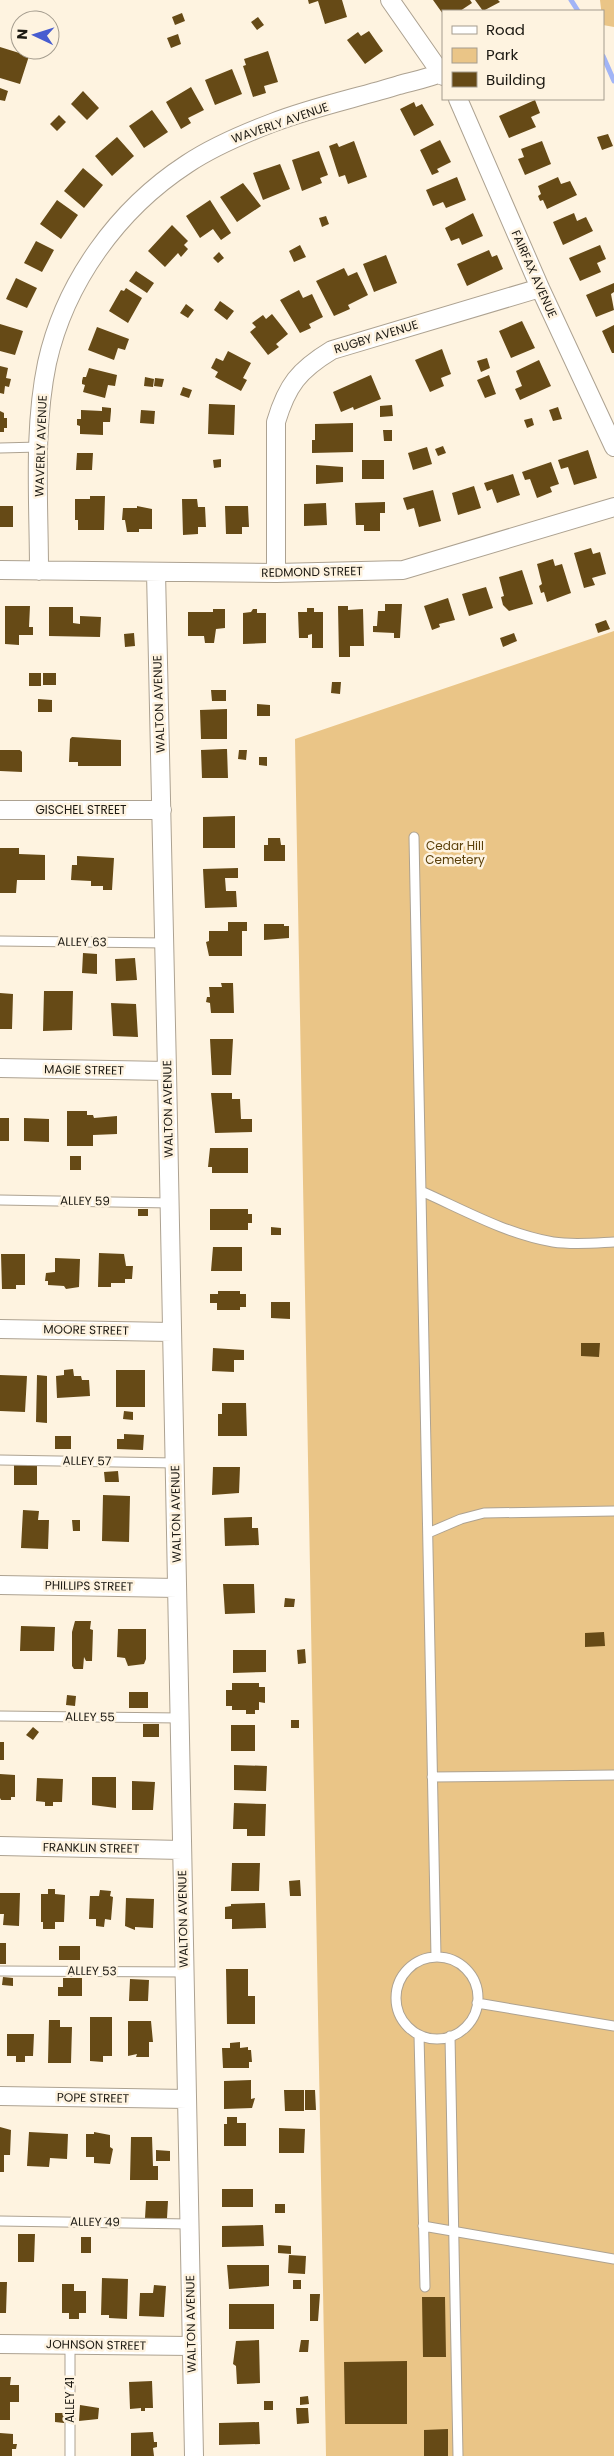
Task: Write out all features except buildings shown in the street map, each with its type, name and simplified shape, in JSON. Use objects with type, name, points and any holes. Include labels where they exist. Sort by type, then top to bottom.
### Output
[{"type":"street","points":[[390,0],[442,74]]},
{"type":"street","name":"WAVERLY AVENUE","points":[[39,571],[40,447],[47,362],[63,314],[83,270],[112,232],[142,199],[187,164],[226,142],[275,122],[442,74]]},
{"type":"street","name":"FAIRFAX AVENUE","points":[[458,100],[540,288],[614,447]]},
{"type":"street","name":"RUGBY AVENUE","points":[[276,573],[276,422],[283,400],[293,381],[311,363],[332,350],[540,288]]},
{"type":"street","name":"REDMOND STREET","points":[[0,570],[276,573],[403,570],[614,507]]},
{"type":"street","name":"WALTON AVENUE","points":[[156,572],[165,943],[194,2456]]},
{"type":"street","name":"GISCHEL STREET","points":[[0,810],[162,810]]},
{"type":"street","name":"MAGIE STREET","points":[[0,1068],[167,1071]]},
{"type":"street","name":"MOORE STREET","points":[[0,1329],[172,1332]]},
{"type":"street","name":"PHILLIPS STREET","points":[[0,1585],[177,1588]]},
{"type":"street","name":"FRANKLIN STREET","points":[[0,1846],[182,1850]]},
{"type":"street","name":"POPE STREET","points":[[0,2096],[187,2099]]},
{"type":"street","name":"JOHNSON STREET","points":[[0,2344],[192,2346]]},
{"type":"lane","points":[[0,448],[40,447]]},
{"type":"lane","points":[[414,837],[436,1957]]},
{"type":"lane","name":"ALLEY 63","points":[[0,941],[165,943]]},
{"type":"lane","points":[[421,1192],[520,1235],[555,1242],[588,1244],[614,1242]]},
{"type":"lane","name":"ALLEY 59","points":[[0,1200],[170,1203]]},
{"type":"lane","name":"ALLEY 57","points":[[0,1460],[175,1464]]},
{"type":"lane","points":[[428,1533],[460,1519],[484,1513],[614,1511]]},
{"type":"lane","name":"ALLEY 55","points":[[0,1716],[180,1718]]},
{"type":"lane","points":[[432,1778],[614,1775]]},
{"type":"lane","points":[[436,1957],[455,1961],[465,1968],[475,1984],[477,2003],[474,2016],[466,2026],[450,2036],[432,2039],[419,2035],[409,2028],[401,2018],[397,2006],[396,1993],[400,1980],[407,1970],[417,1962],[436,1957]]},
{"type":"lane","name":"ALLEY 53","points":[[0,1971],[184,1972]]},
{"type":"lane","points":[[477,2003],[614,2026]]},
{"type":"lane","points":[[419,2035],[424,2287]]},
{"type":"lane","points":[[450,2036],[458,2456]]},
{"type":"lane","name":"ALLEY 49","points":[[0,2221],[189,2224]]},
{"type":"lane","points":[[423,2226],[614,2259]]},
{"type":"lane","name":"ALLEY 41","points":[[70,2345],[70,2456]]},
{"type":"green space","points":[[600,0],[614,0],[614,27],[604,25],[604,10],[601,10]]},
{"type":"green space","name":"Cedar Hill Cemetery","points":[[614,631],[614,2456],[326,2456],[295,739]]},
{"type":"waterway","points":[[571,0],[577,10]]},
{"type":"waterway","points":[[604,58],[614,81]]}]
